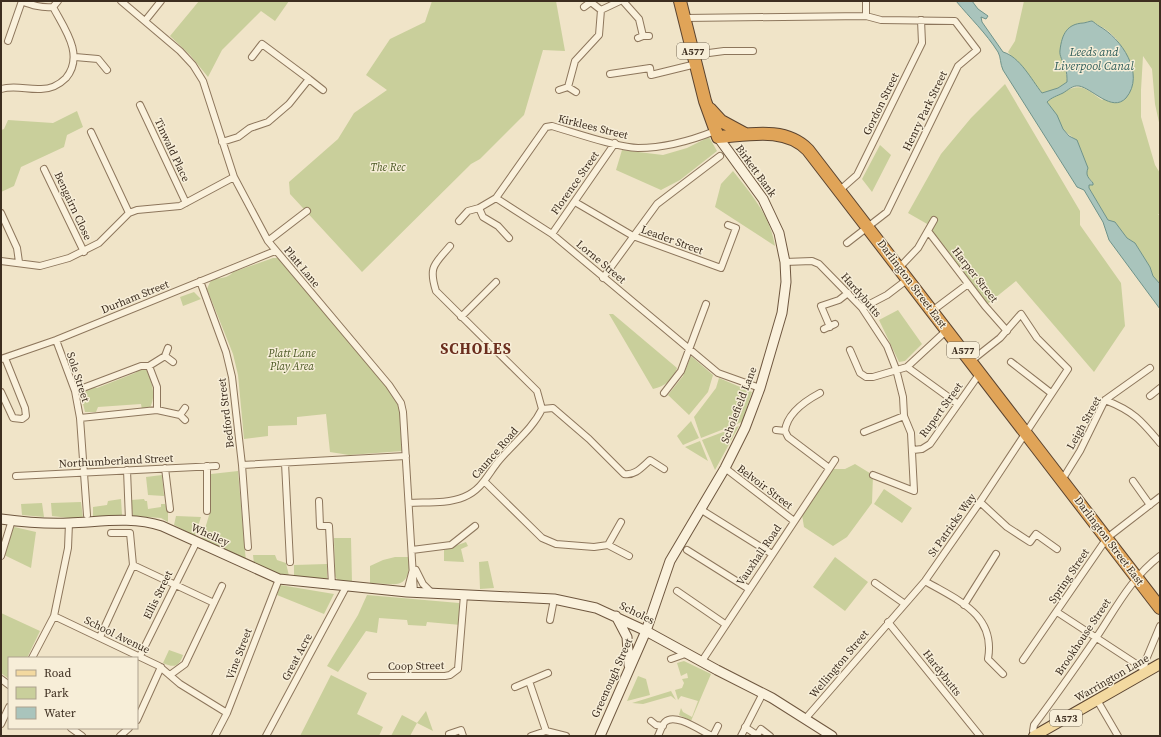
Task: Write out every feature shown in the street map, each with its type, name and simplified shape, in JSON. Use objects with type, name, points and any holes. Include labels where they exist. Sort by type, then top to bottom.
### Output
[{"type":"highway","name":"A577","points":[[680,1],[705,101],[716,134]]},
{"type":"highway","points":[[705,101],[721,121],[748,135]]},
{"type":"highway","name":"Darlington Street East","points":[[716,134],[777,134],[799,142],[813,156],[1160,608]]},
{"type":"main road","name":"Birkett Bank","points":[[716,134],[763,198],[773,220]]},
{"type":"main road","name":"Scholefield Lane","points":[[646,630],[670,561],[725,468],[744,430],[760,388],[782,313],[785,294],[785,262],[782,244],[773,220]]},
{"type":"main road","name":"Whelley","points":[[1,519],[69,523],[130,520],[145,521],[162,526],[196,543],[279,579],[332,586],[411,593]]},
{"type":"main road","name":"Scholes","points":[[411,593],[506,595],[581,603],[616,616],[646,630],[763,693],[806,718],[832,736]]},
{"type":"main road","points":[[616,616],[628,641],[628,669]]},
{"type":"main road","name":"Greenough Street","points":[[600,736],[646,630]]},
{"type":"main road","name":"Warrington Lane","points":[[1034,736],[1144,671],[1160,664]]},
{"type":"street","points":[[8,41],[8,34],[22,1],[36,7],[53,7]]},
{"type":"street","points":[[53,7],[58,1]]},
{"type":"street","name":"Platt Lane","points":[[122,1],[180,51],[196,70],[202,81],[234,177],[268,241],[393,391],[401,403],[403,412],[414,565],[411,593]]},
{"type":"street","points":[[144,21],[161,1]]},
{"type":"street","points":[[601,10],[620,1]]},
{"type":"street","points":[[623,1],[639,19],[644,37]]},
{"type":"street","points":[[866,1],[866,16]]},
{"type":"street","points":[[584,7],[592,2],[601,10]]},
{"type":"street","points":[[1,89],[13,87],[41,89],[57,86],[69,74],[75,57],[71,43],[53,7]]},
{"type":"street","points":[[568,87],[575,61],[599,35],[601,10]]},
{"type":"street","points":[[684,18],[715,16],[866,16],[881,20],[921,20]]},
{"type":"street","name":"Henry Park Street","points":[[847,243],[887,212],[958,66],[977,50],[955,21],[921,20]]},
{"type":"street","name":"Gordon Street","points":[[840,190],[857,175],[922,43],[921,20]]},
{"type":"street","points":[[252,57],[264,41],[323,90]]},
{"type":"street","points":[[610,74],[650,68],[651,75],[695,59],[724,51],[753,51]]},
{"type":"street","points":[[75,57],[98,59],[107,70]]},
{"type":"street","points":[[222,142],[238,137],[250,128],[268,122],[289,104],[309,79]]},
{"type":"street","points":[[559,90],[568,87]]},
{"type":"street","points":[[568,87],[576,92]]},
{"type":"street","name":"Tinwald Place","points":[[140,105],[146,111],[186,204]]},
{"type":"street","name":"Kirklees Street","points":[[459,221],[468,211],[479,208],[496,198],[546,127],[552,126],[636,148],[658,147],[716,134]]},
{"type":"street","points":[[91,132],[129,213]]},
{"type":"street","points":[[94,139],[100,136]]},
{"type":"street","name":"Florence Street","points":[[552,234],[615,143]]},
{"type":"street","points":[[603,278],[657,204],[709,162],[720,156]]},
{"type":"street","name":"Bengairn Close","points":[[44,169],[84,252]]},
{"type":"street","points":[[48,175],[54,172]]},
{"type":"street","points":[[1,261],[19,262],[30,265],[48,265],[84,252],[99,243],[129,213],[137,210],[173,208],[186,204],[234,177]]},
{"type":"street","name":"Lorne Street","points":[[496,198],[552,234],[721,375],[760,388]]},
{"type":"street","name":"Leader Street","points":[[575,202],[633,236],[721,268],[736,228],[728,225]]},
{"type":"street","points":[[479,208],[483,217],[498,226],[509,238]]},
{"type":"street","points":[[268,241],[307,212]]},
{"type":"street","points":[[1,213],[17,248],[19,262]]},
{"type":"street","points":[[899,268],[918,248],[934,220]]},
{"type":"street","name":"Harper Street","points":[[928,231],[968,284],[1007,331]]},
{"type":"street","points":[[450,246],[433,266],[432,280],[436,291],[537,391],[542,409],[553,408],[589,439],[624,474],[629,475],[636,472],[650,460],[664,469]]},
{"type":"street","name":"Durham Street","points":[[3,359],[56,340],[275,251]]},
{"type":"street","name":"Hardybutts","points":[[785,262],[807,260],[816,262],[862,308],[887,346],[896,370],[903,397],[904,416],[910,428],[913,450],[914,491],[873,475]]},
{"type":"street","points":[[862,308],[887,295],[908,279]]},
{"type":"street","name":"Bedford Street","points":[[200,281],[230,368],[242,465],[248,547]]},
{"type":"street","points":[[461,317],[496,282]]},
{"type":"street","points":[[932,311],[968,284]]},
{"type":"street","points":[[830,327],[818,308],[838,300],[848,293]]},
{"type":"street","points":[[664,393],[679,375],[706,304]]},
{"type":"street","name":"St Patricks Way","points":[[888,622],[925,581],[1026,434],[1051,393],[1068,369],[1037,338],[1021,314],[1007,331]]},
{"type":"street","points":[[850,350],[860,373],[866,377],[873,377],[907,367],[947,330]]},
{"type":"street","points":[[970,361],[1007,331]]},
{"type":"street","name":"Sole Street","points":[[56,340],[75,391],[80,418],[87,515]]},
{"type":"street","points":[[75,391],[141,366],[149,366],[165,356],[168,348]]},
{"type":"street","points":[[165,356],[173,362]]},
{"type":"street","points":[[1,392],[13,418],[22,419],[26,416],[25,408],[3,359]]},
{"type":"street","points":[[1011,362],[1051,393]]},
{"type":"street","points":[[149,366],[157,387],[157,410]]},
{"type":"street","points":[[907,367],[958,404]]},
{"type":"street","name":"Leigh Street","points":[[1062,480],[1080,451],[1105,400],[1150,368]]},
{"type":"street","name":"Rupert Street","points":[[913,450],[922,449],[930,444],[980,373]]},
{"type":"street","points":[[1150,396],[1160,388]]},
{"type":"street","points":[[820,393],[809,396],[790,417],[785,431],[788,437],[829,468]]},
{"type":"street","points":[[1105,400],[1124,407],[1140,419],[1160,443]]},
{"type":"street","points":[[180,415],[185,408]]},
{"type":"street","name":"Caunce Road","points":[[409,503],[454,500],[474,491],[485,482],[497,463],[537,421],[542,409]]},
{"type":"street","points":[[80,418],[157,410],[180,415],[185,420]]},
{"type":"street","points":[[864,432],[904,416]]},
{"type":"street","points":[[776,430],[785,431]]},
{"type":"street","points":[[242,465],[406,456]]},
{"type":"street","name":"Vauxhall Road","points":[[702,661],[834,460]]},
{"type":"street","points":[[285,463],[287,558]]},
{"type":"street","points":[[207,466],[207,511]]},
{"type":"street","name":"Northumberland Street","points":[[16,476],[216,466]]},
{"type":"street","points":[[165,468],[170,509]]},
{"type":"street","name":"Belvoir Street","points":[[725,468],[794,521]]},
{"type":"street","points":[[126,470],[130,520]]},
{"type":"street","points":[[1132,481],[1150,505]]},
{"type":"street","points":[[485,482],[542,538],[548,542],[575,546],[608,545],[629,556]]},
{"type":"street","name":"Spring Street","points":[[1023,660],[1107,538],[1160,497]]},
{"type":"street","points":[[319,501],[320,526],[329,526],[332,586]]},
{"type":"street","points":[[980,502],[1007,527],[1030,542],[1036,534],[1057,549]]},
{"type":"street","points":[[700,509],[772,554]]},
{"type":"street","points":[[1,556],[12,520]]},
{"type":"street","points":[[608,545],[620,522]]},
{"type":"street","points":[[33,657],[54,616],[68,548],[69,523]]},
{"type":"street","points":[[412,550],[451,545],[475,526]]},
{"type":"street","points":[[100,637],[133,565],[130,533],[111,534]]},
{"type":"street","name":"Ellis Street","points":[[140,656],[174,583],[196,543]]},
{"type":"street","points":[[687,550],[749,589]]},
{"type":"street","points":[[964,605],[996,554]]},
{"type":"street","name":"Brookhouse Street","points":[[1034,736],[1034,725],[1096,638],[1136,577],[1160,556]]},
{"type":"street","points":[[133,565],[214,603]]},
{"type":"street","name":"Platt Lane","points":[[414,565],[421,581],[432,594]]},
{"type":"street","name":"Vine Street","points":[[215,736],[227,713],[279,579]]},
{"type":"street","points":[[925,581],[964,605],[980,617],[988,631],[988,659],[1003,674]]},
{"type":"street","points":[[875,583],[905,604]]},
{"type":"street","points":[[170,674],[185,664],[222,586]]},
{"type":"street","name":"Great Acre","points":[[266,736],[346,587]]},
{"type":"street","points":[[677,591],[725,624]]},
{"type":"street","name":"Coop Street","points":[[371,676],[445,676],[455,673],[458,669],[464,595]]},
{"type":"street","points":[[550,620],[554,599]]},
{"type":"street","points":[[1057,612],[1144,671],[1160,626]]},
{"type":"street","name":"School Avenue","points":[[54,616],[161,667],[180,684],[227,713]]},
{"type":"street","name":"Hardybutts","points":[[888,622],[980,736]]},
{"type":"street","name":"Wellington Street","points":[[806,718],[888,622]]},
{"type":"street","points":[[671,659],[688,653]]},
{"type":"street","points":[[138,718],[161,667]]},
{"type":"street","points":[[514,687],[548,673]]},
{"type":"street","points":[[529,681],[546,731]]},
{"type":"street","points":[[740,736],[763,693]]},
{"type":"street","points":[[1097,700],[1118,736]]},
{"type":"street","points":[[1,724],[8,709]]},
{"type":"street","points":[[658,736],[664,722],[670,719],[677,718],[712,736],[718,726]]},
{"type":"street","points":[[651,721],[656,725],[663,726]]},
{"type":"street","points":[[745,727],[757,735],[761,729],[770,736]]},
{"type":"street","points":[[70,736],[72,729],[82,736]]},
{"type":"street","points":[[120,736],[128,729]]},
{"type":"street","points":[[449,734],[461,730],[463,736]]},
{"type":"street","points":[[531,736],[546,731],[566,736]]},
{"type":"green space","points":[[199,1],[289,1],[275,21],[261,11],[222,50],[208,77],[190,55],[170,36]]},
{"type":"green space","name":"The Rec","points":[[432,1],[556,1],[565,51],[543,50],[524,115],[480,159],[471,164],[362,272],[290,194],[289,182],[338,139],[354,113],[387,90],[366,75],[390,39],[425,22]]},
{"type":"green space","points":[[1024,1],[1160,1],[1160,127],[1155,104],[1152,69],[1143,56],[1141,117],[1155,165],[1160,173],[1160,213],[1158,215],[1160,215],[1160,284],[1153,276],[1150,267],[1135,243],[1127,238],[1115,222],[1108,220],[1089,188],[1089,185],[1092,185],[1092,181],[1088,178],[1083,155],[1076,140],[1063,129],[1047,102],[1063,92],[1075,87],[1084,88],[1102,100],[1133,78],[1125,52],[1113,35],[1106,30],[1092,21],[1082,23],[1066,31],[1060,55],[1066,68],[1067,82],[1058,88],[1042,93],[1008,52],[1015,41]]},
{"type":"green space","points":[[1005,84],[1080,211],[1080,225],[1121,283],[1125,326],[1094,372],[1016,281],[985,306],[928,231],[929,225],[908,213],[941,154],[971,118]]},
{"type":"green space","points":[[77,111],[83,127],[67,135],[64,147],[21,167],[14,186],[1,192],[1,130],[4,129],[8,120],[53,123]]},
{"type":"green space","points":[[709,137],[717,151],[680,180],[661,190],[616,170],[622,150],[663,155],[687,148]]},
{"type":"green space","points":[[880,145],[891,155],[872,192],[862,179]]},
{"type":"green space","points":[[733,171],[759,206],[769,224],[775,246],[715,207],[721,184]]},
{"type":"green space","name":"Platt Lane Play Area","points":[[273,258],[278,258],[388,387],[402,412],[403,451],[349,455],[330,452],[326,414],[297,417],[297,425],[268,426],[268,436],[244,439],[238,375],[233,354],[207,289],[210,282],[215,278],[225,277],[233,272]]},
{"type":"green space","points":[[194,292],[201,299],[183,306],[180,297]]},
{"type":"green space","points":[[898,310],[922,344],[905,361],[899,362],[879,320]]},
{"type":"green space","points":[[609,314],[613,314],[677,368],[668,382],[653,389]]},
{"type":"green space","points":[[691,356],[713,375],[708,392],[689,415],[668,395],[683,376]]},
{"type":"green space","points":[[141,368],[146,369],[153,389],[153,399],[149,409],[142,410],[141,404],[98,407],[96,412],[85,412],[81,396],[83,391],[94,387],[97,388],[135,373]]},
{"type":"green space","points":[[719,378],[752,392],[742,422],[701,438],[694,417],[716,388]]},
{"type":"green space","points":[[691,421],[699,438],[683,445],[677,436]]},
{"type":"green space","points":[[739,426],[715,470],[702,440]]},
{"type":"green space","points":[[700,441],[708,461],[685,447]]},
{"type":"green space","points":[[855,464],[873,475],[872,503],[847,537],[833,546],[804,527],[802,515],[833,469],[845,469]]},
{"type":"green space","points":[[238,471],[246,562],[201,542],[210,512],[211,474]]},
{"type":"green space","points":[[162,475],[164,496],[148,495],[146,477]]},
{"type":"green space","points":[[884,489],[912,508],[902,523],[874,504]]},
{"type":"green space","points":[[121,499],[122,515],[93,517],[93,507],[107,505],[108,501]]},
{"type":"green space","points":[[144,499],[147,501],[148,509],[161,507],[161,504],[165,504],[168,511],[168,522],[161,518],[133,516],[131,500]]},
{"type":"green space","points":[[81,502],[83,518],[52,516],[51,503]]},
{"type":"green space","points":[[42,503],[44,517],[22,515],[21,504]]},
{"type":"green space","points":[[176,516],[201,517],[195,536],[174,525]]},
{"type":"green space","points":[[10,526],[36,532],[31,568],[2,554]]},
{"type":"green space","points":[[334,538],[351,538],[352,582],[338,581],[335,576]]},
{"type":"green space","points":[[466,542],[468,546],[461,549],[464,562],[444,561],[444,550]]},
{"type":"green space","points":[[253,555],[275,555],[277,560],[286,563],[289,576],[285,576],[254,564]]},
{"type":"green space","points":[[395,557],[410,557],[407,576],[404,580],[395,584],[370,583],[370,566],[383,560]]},
{"type":"green space","points":[[835,557],[868,582],[845,611],[813,587]]},
{"type":"green space","points":[[488,561],[494,588],[480,589],[479,562]]},
{"type":"green space","points":[[327,564],[327,580],[294,578],[294,565]]},
{"type":"green space","points":[[280,585],[334,594],[324,614],[277,595]]},
{"type":"green space","points":[[367,595],[459,603],[461,625],[427,622],[426,626],[408,625],[407,620],[379,618],[377,633],[366,631],[338,672],[327,666],[358,615]]},
{"type":"green space","points":[[1,613],[40,631],[27,657],[8,657],[8,678],[1,673]]},
{"type":"green space","points":[[169,650],[183,655],[178,664],[170,666],[163,663]]},
{"type":"green space","points":[[684,661],[711,674],[691,721],[679,715],[681,708],[683,712],[692,717],[698,701],[681,696],[678,700],[675,690],[682,688],[684,683],[682,679],[688,678],[687,673],[681,676],[677,663]]},
{"type":"green space","points":[[331,675],[367,693],[357,714],[383,727],[379,736],[300,736]]},
{"type":"green space","points":[[638,676],[646,679],[650,695],[627,701]]},
{"type":"green space","points":[[671,691],[676,700],[671,696],[643,704],[632,703]]},
{"type":"green space","points":[[426,711],[433,731],[417,723]]},
{"type":"green space","points":[[402,715],[417,723],[410,736],[391,736]]},
{"type":"water","name":"Leeds and Liverpool Canal","points":[[956,1],[972,1],[978,9],[988,16],[986,19],[981,17],[982,22],[1003,52],[1020,63],[1042,93],[1058,88],[1067,82],[1066,71],[1060,50],[1062,39],[1066,31],[1073,25],[1092,21],[1115,39],[1122,48],[1132,68],[1133,78],[1131,89],[1126,98],[1115,103],[1108,101],[1084,88],[1075,86],[1047,102],[1057,115],[1063,129],[1069,136],[1077,140],[1088,168],[1087,175],[1093,183],[1093,185],[1089,185],[1089,188],[1108,220],[1115,222],[1127,238],[1135,243],[1150,267],[1153,276],[1160,284],[1160,309],[1109,240],[1103,222],[1084,190],[1077,187],[1003,70],[998,52]]},
{"type":"district","name":"SCHOLES","points":[[476,348]]}]
